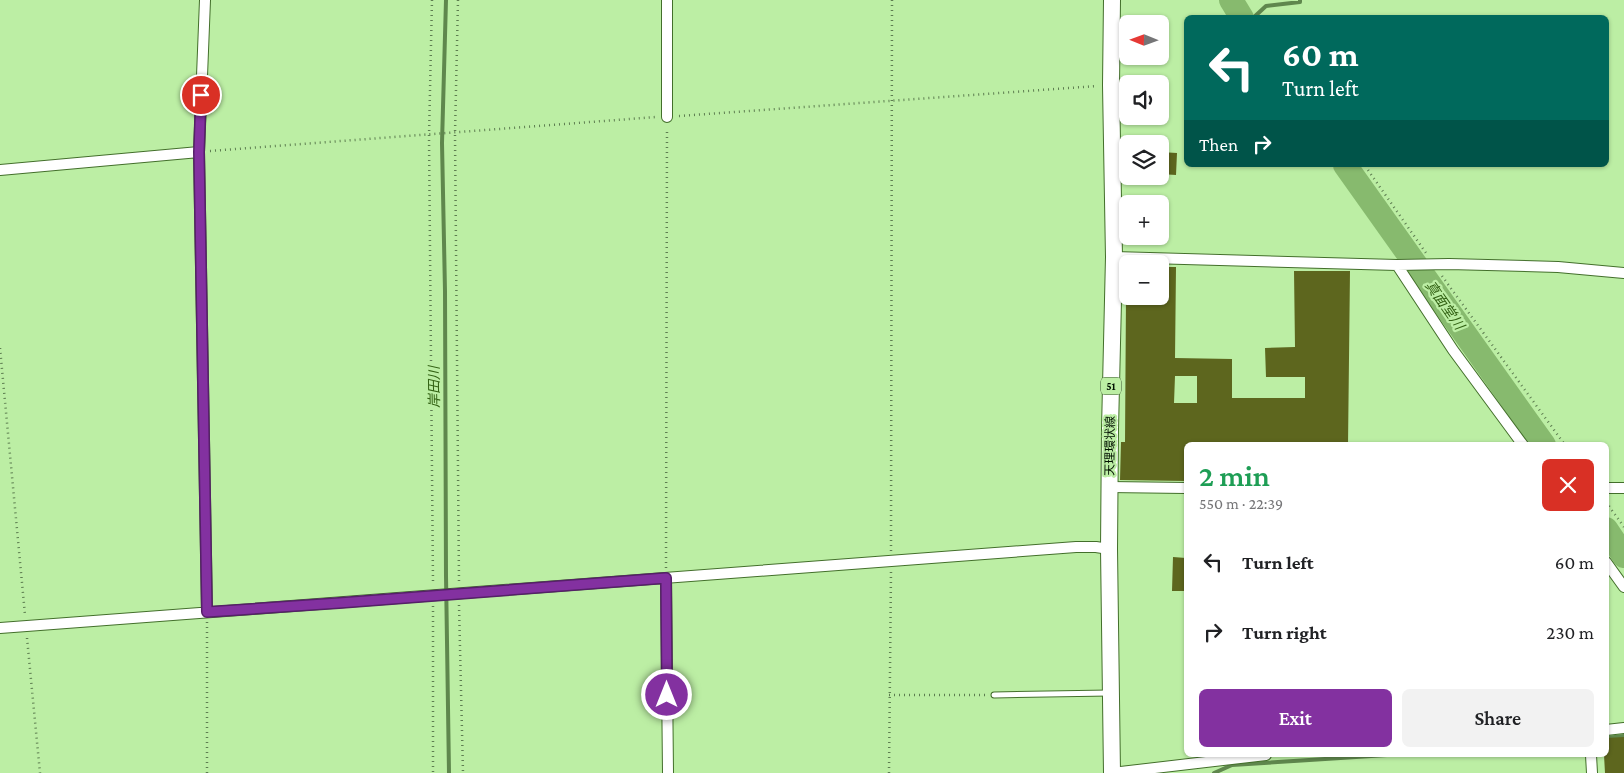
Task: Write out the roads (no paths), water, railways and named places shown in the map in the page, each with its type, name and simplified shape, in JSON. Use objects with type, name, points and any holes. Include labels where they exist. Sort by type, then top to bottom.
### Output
[{"type":"main road","name":"天理環状線","points":[[1112,0],[1111,85],[1114,257],[1109,487],[1109,693],[1112,773]]},
{"type":"street","points":[[205,0],[199,152],[207,612]]},
{"type":"street","points":[[667,116],[668,0]]},
{"type":"street","points":[[0,170],[199,152]]},
{"type":"street","points":[[1114,257],[1400,265],[1558,267],[1624,274]]},
{"type":"street","points":[[1400,265],[1453,350],[1522,442]]},
{"type":"street","points":[[1109,487],[1184,488]]},
{"type":"street","points":[[1609,488],[1624,488]]},
{"type":"street","points":[[0,628],[1076,546],[1109,549]]},
{"type":"street","points":[[1609,566],[1624,587]]},
{"type":"street","points":[[666,578],[668,773]]},
{"type":"street","points":[[1609,730],[1624,728]]},
{"type":"street","points":[[1112,773],[1249,757]]},
{"type":"street","points":[[1591,757],[1592,773]]},
{"type":"lane","points":[[994,695],[1109,693]]},
{"type":"waterway","name":"岸田川","points":[[446,0],[442,143],[449,773]]},
{"type":"waterway","name":"真面堂川","points":[[1231,0],[1240,15]]},
{"type":"waterway","points":[[1256,15],[1266,6],[1300,2],[1300,0]]},
{"type":"waterway","name":"真面堂川","points":[[1346,167],[1542,442]]},
{"type":"waterway","name":"真面堂川","points":[[1609,534],[1624,556]]},
{"type":"waterway","name":"真面堂川","points":[[1609,738],[1624,736]]},
{"type":"waterway","name":"真面堂川","points":[[1214,773],[1232,765],[1356,757]]}]
